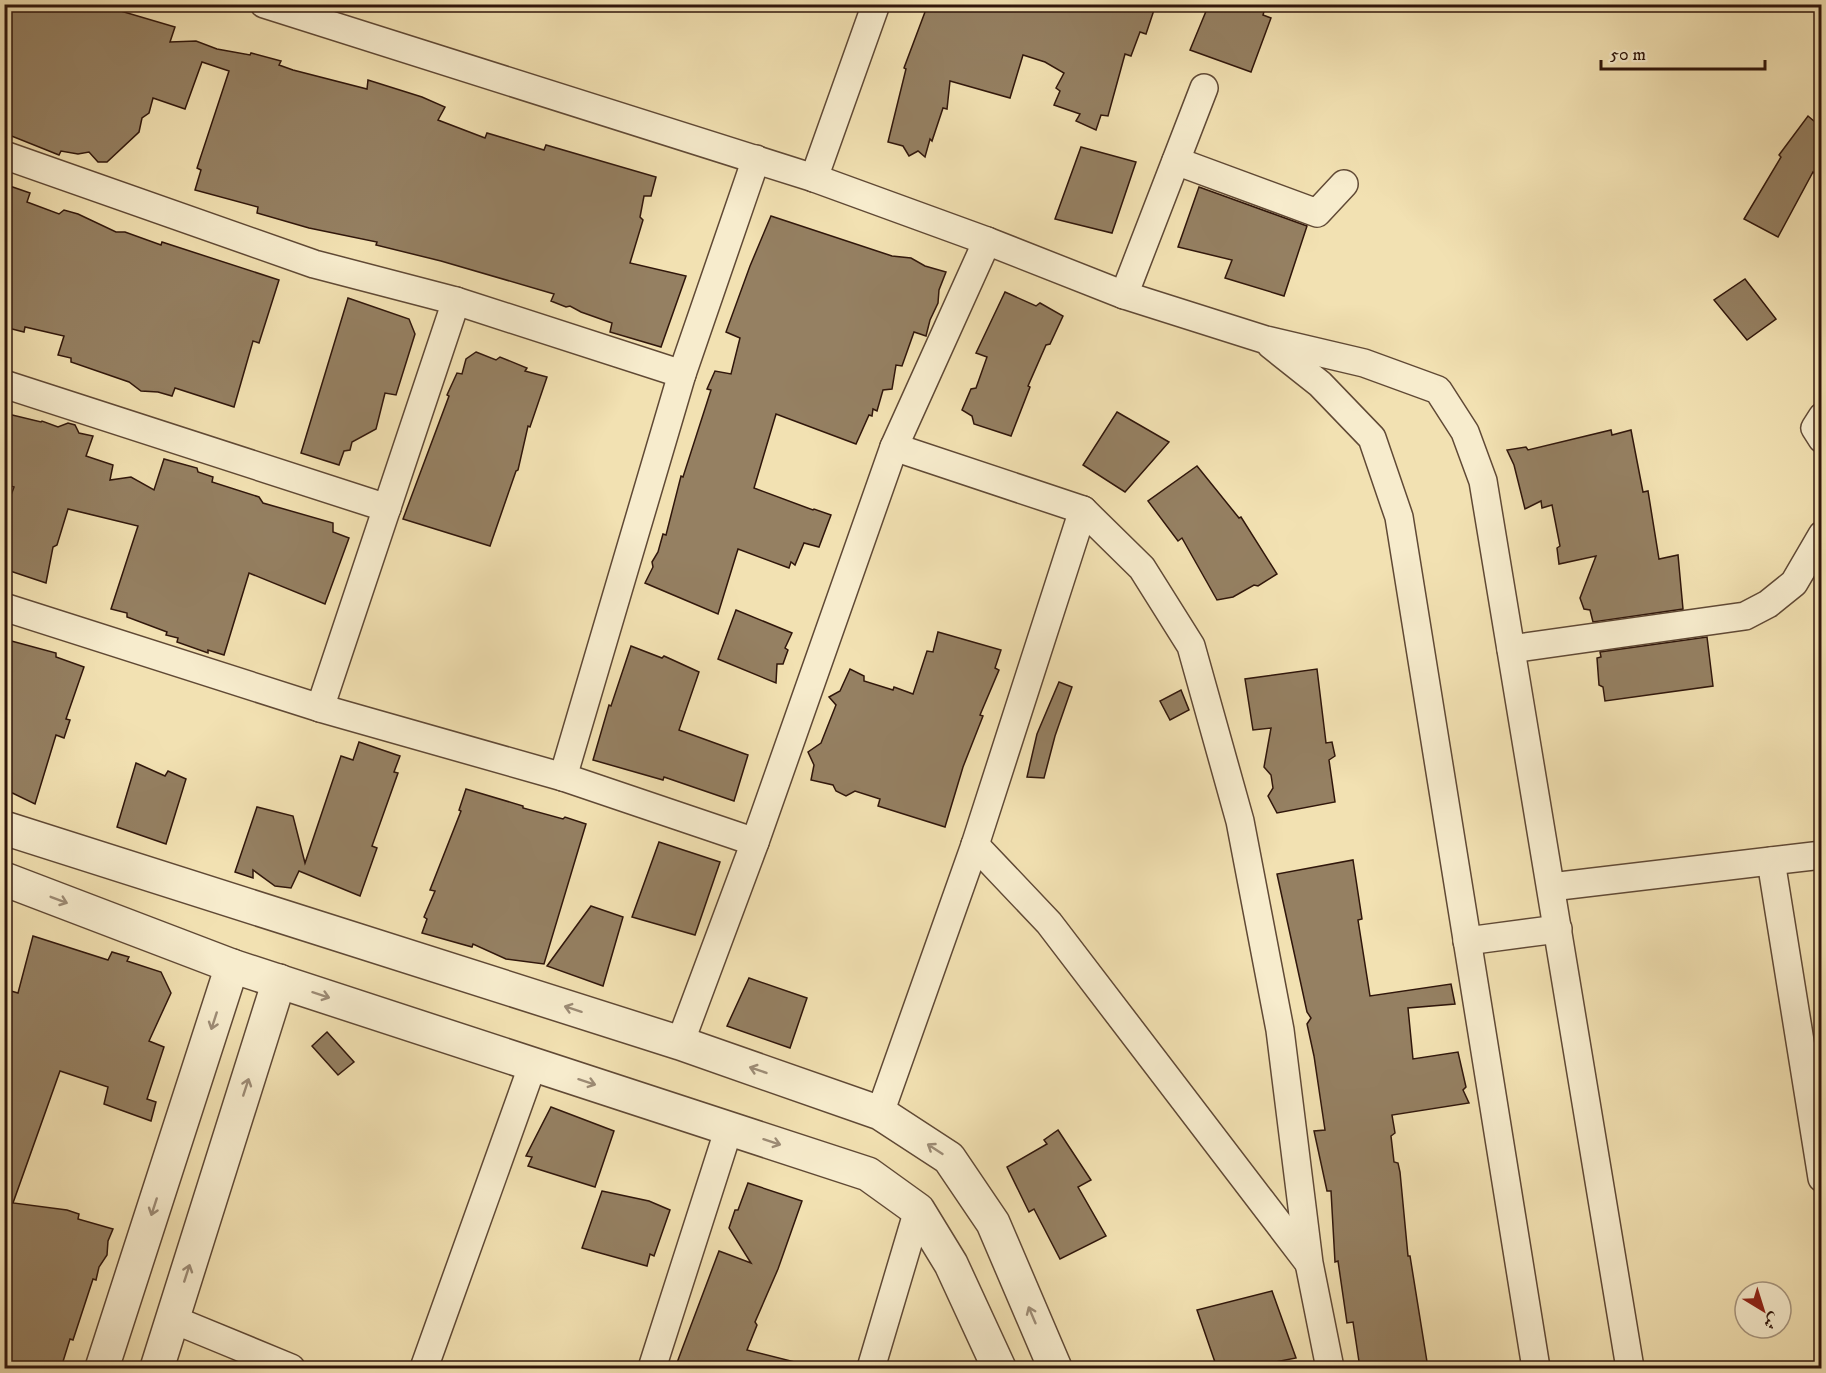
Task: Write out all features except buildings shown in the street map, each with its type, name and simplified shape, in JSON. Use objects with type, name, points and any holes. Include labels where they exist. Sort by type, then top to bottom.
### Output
[{"type":"street","points":[[264,4],[814,178],[987,241],[1124,295],[1266,340],[1364,363],[1438,390],[1466,432],[1483,481],[1630,1368]]},
{"type":"street","points":[[814,178],[876,4]]},
{"type":"street","points":[[1124,295],[1204,88]]},
{"type":"street","points":[[4,155],[314,264],[456,302],[682,374]]},
{"type":"street","points":[[563,777],[682,374],[756,159]]},
{"type":"street","points":[[1176,161],[1317,213],[1344,184]]},
{"type":"street","points":[[680,1043],[755,842],[894,447],[987,241]]},
{"type":"street","points":[[320,708],[456,302]]},
{"type":"street","points":[[1266,340],[1320,384],[1372,438],[1399,518],[1536,1368]]},
{"type":"street","points":[[4,384],[387,508]]},
{"type":"street","points":[[1821,417],[1815,428],[1821,439]]},
{"type":"street","points":[[894,447],[1083,510],[1142,568],[1191,646],[1240,821],[1280,1030],[1309,1263],[1330,1368]]},
{"type":"street","points":[[880,1113],[975,845],[1083,510]]},
{"type":"street","points":[[1511,649],[1745,616],[1768,604],[1794,583],[1821,535]]},
{"type":"street","points":[[4,607],[320,708],[563,777],[755,842]]},
{"type":"street","points":[[4,828],[680,1043],[880,1113],[949,1158],[993,1223],[1055,1368]]},
{"type":"street","points":[[975,845],[1049,923],[1309,1263]]},
{"type":"street","points":[[1551,887],[1821,855]]},
{"type":"street","points":[[1771,861],[1815,1095],[1821,1178]]},
{"type":"street","points":[[6,886],[232,966],[868,1174],[918,1210],[951,1263],[999,1368]]},
{"type":"street","points":[[1467,941],[1558,929]]},
{"type":"street","points":[[102,1368],[232,966]]},
{"type":"street","points":[[157,1368],[279,981]]},
{"type":"street","points":[[424,1368],[533,1064]]},
{"type":"street","points":[[652,1368],[729,1128]]},
{"type":"street","points":[[871,1368],[918,1210]]},
{"type":"street","points":[[172,1319],[291,1368]]}]
